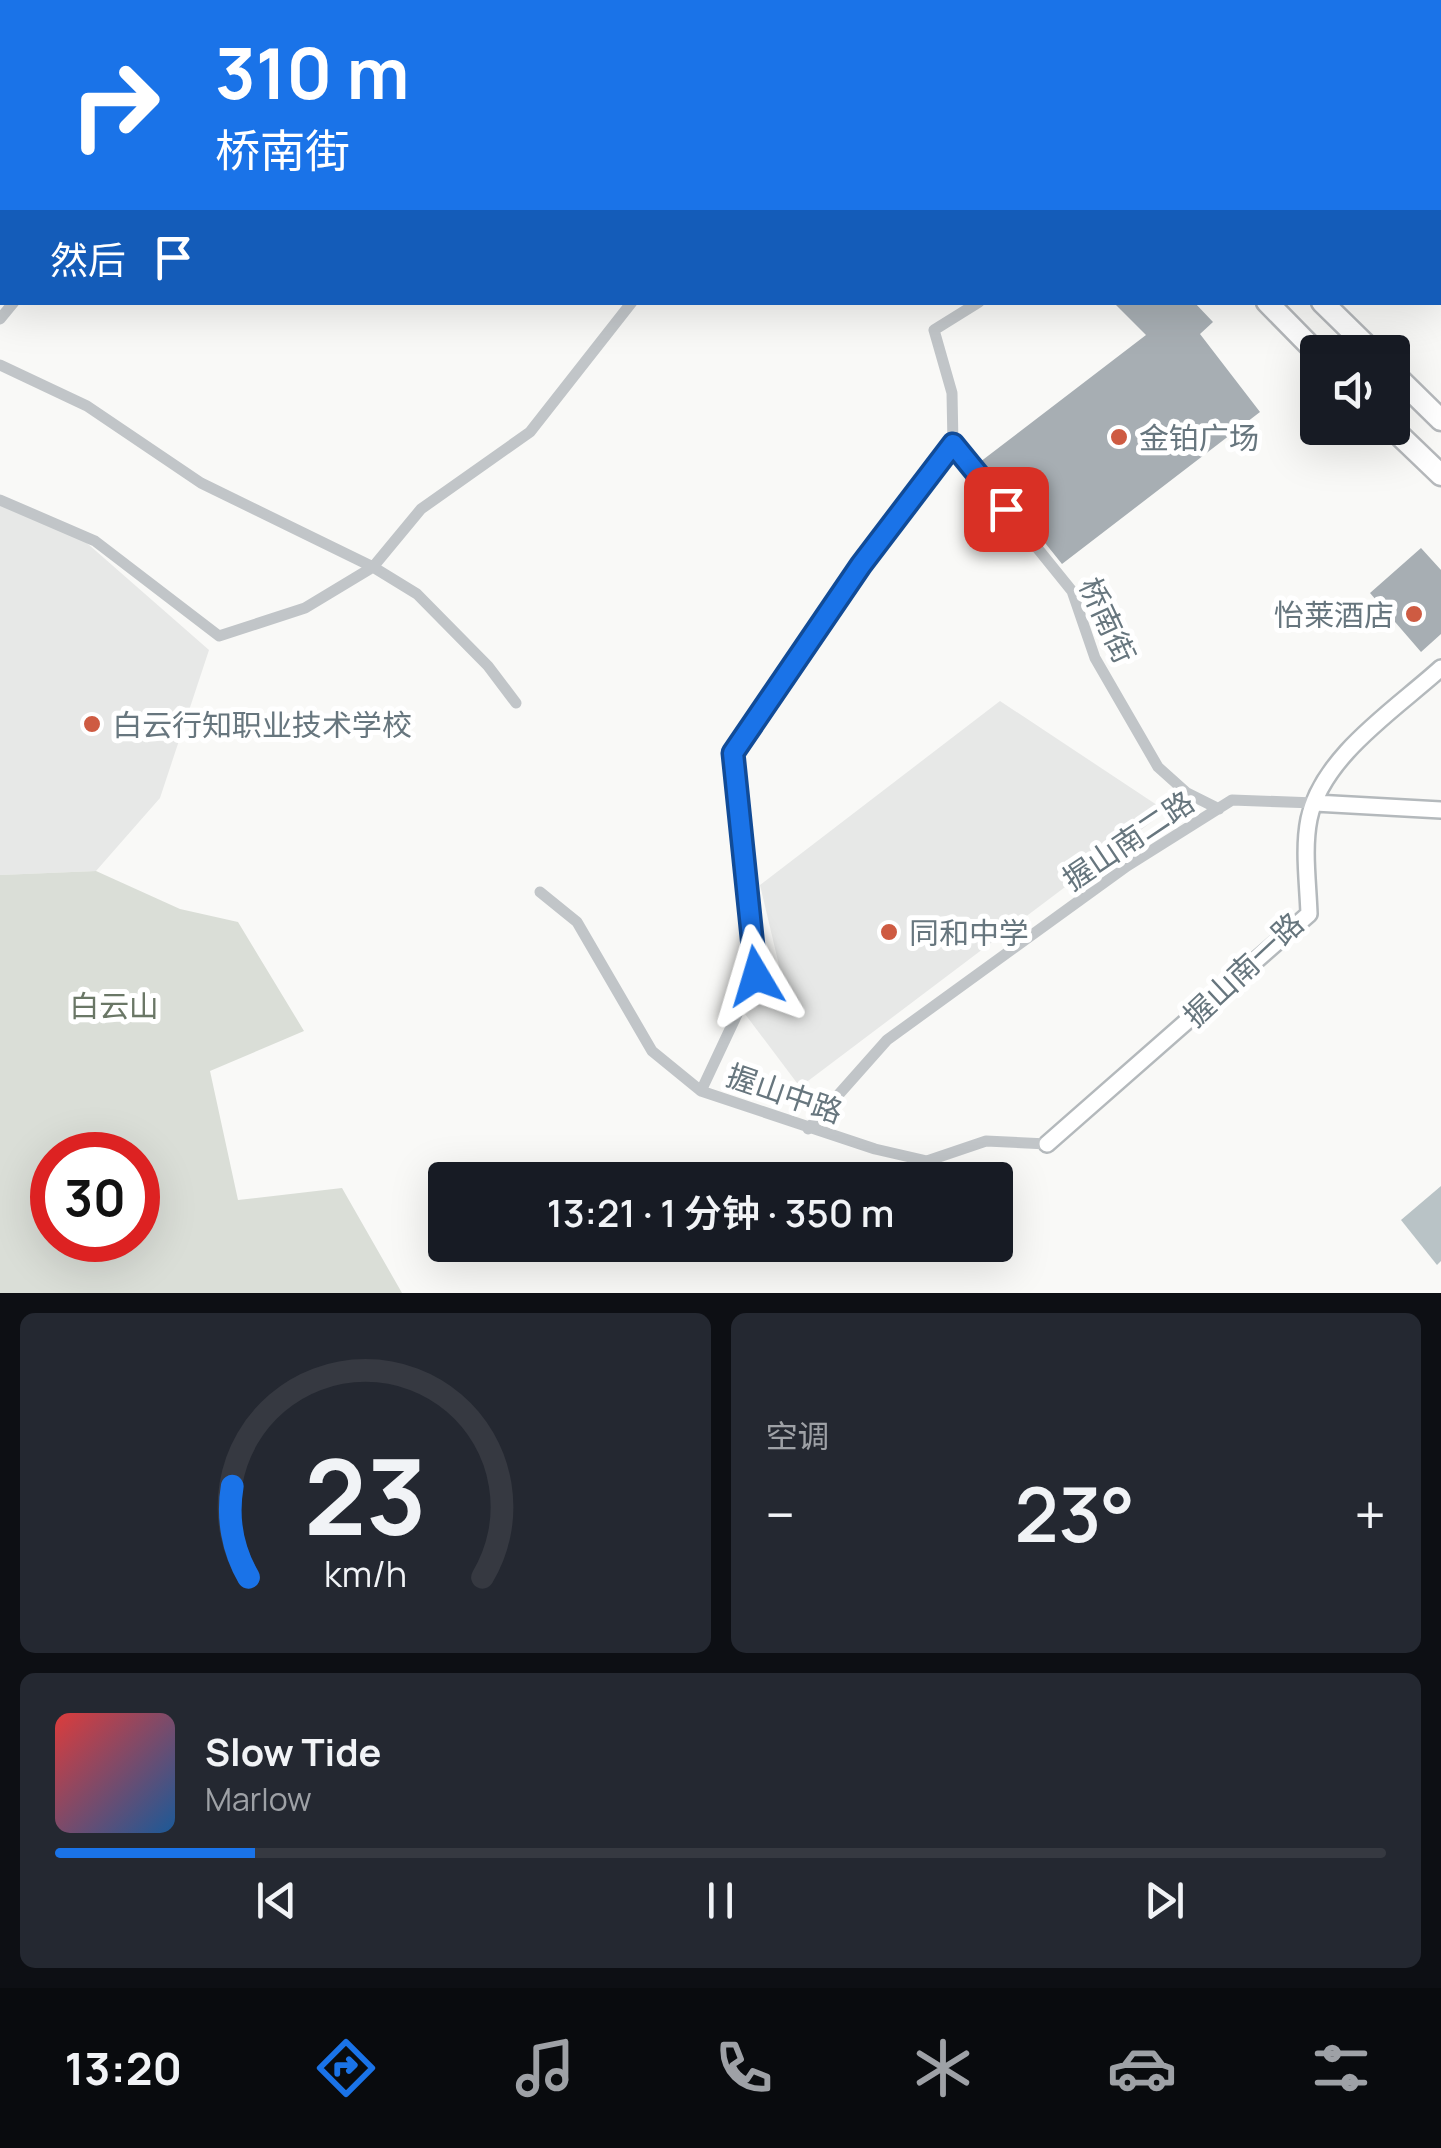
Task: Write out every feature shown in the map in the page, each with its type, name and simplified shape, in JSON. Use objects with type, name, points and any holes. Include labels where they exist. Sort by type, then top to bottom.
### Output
[{"type":"highway","points":[[1269,305],[1300,336]]},
{"type":"highway","points":[[1325,305],[1356,335]]},
{"type":"highway","points":[[1410,390],[1441,420]]},
{"type":"highway","points":[[1410,445],[1441,474]]},
{"type":"street","points":[[0,500],[95,541],[219,636],[305,608],[373,567],[421,510],[530,432],[630,305]]},
{"type":"street","points":[[701,1091],[756,976],[733,753],[861,565],[953,444],[952,393],[934,330],[974,305]]},
{"type":"street","points":[[0,365],[87,406],[201,483],[373,567],[417,594],[488,666],[516,703]]},
{"type":"street","name":"桥南街","points":[[953,444],[1072,591],[1094,658],[1158,767],[1187,792],[1219,809]]},
{"type":"street","name":"握山南一路","points":[[1047,1144],[1309,914],[1307,836],[1314,803],[1342,757],[1441,668]]},
{"type":"street","name":"握山南二路","points":[[808,1129],[887,1040],[1127,866],[1232,800],[1314,803]]},
{"type":"street","points":[[1314,803],[1441,810]]},
{"type":"street","name":"握山中路","points":[[540,892],[577,922],[652,1051],[701,1091],[808,1129],[927,1161],[986,1140],[1047,1144]]},
{"type":"shaded area","name":"白云行知职业技术学校","points":[[0,501],[72,530],[209,650],[160,798],[96,871],[0,875]]},
{"type":"shaded area","name":"同和中学","points":[[1000,701],[1166,811],[800,1087],[745,1014],[782,978],[760,885]]},
{"type":"shaded area","points":[[1441,1186],[1441,1261],[1437,1265],[1401,1220]]},
{"type":"green space","name":"白云山","points":[[96,871],[180,909],[238,922],[304,1031],[210,1071],[238,1200],[342,1188],[402,1293],[0,1293],[0,875]]},
{"type":"building","name":"金铂广场","points":[[1116,305],[1197,305],[1213,322],[1200,334],[1260,412],[1062,564],[980,462],[1146,335]]},
{"type":"building","name":"怡莱酒店","points":[[1421,548],[1441,570],[1441,634],[1421,652],[1370,593]]},
{"type":"place","name":"金铂广场","points":[[1119,437]]},
{"type":"place","name":"怡莱酒店","points":[[1414,614]]},
{"type":"place","name":"白云行知职业技术学校","points":[[92,724]]},
{"type":"place","name":"同和中学","points":[[889,932]]},
{"type":"route","points":[[756,976],[733,753],[861,565],[953,444],[1006,509]]}]
